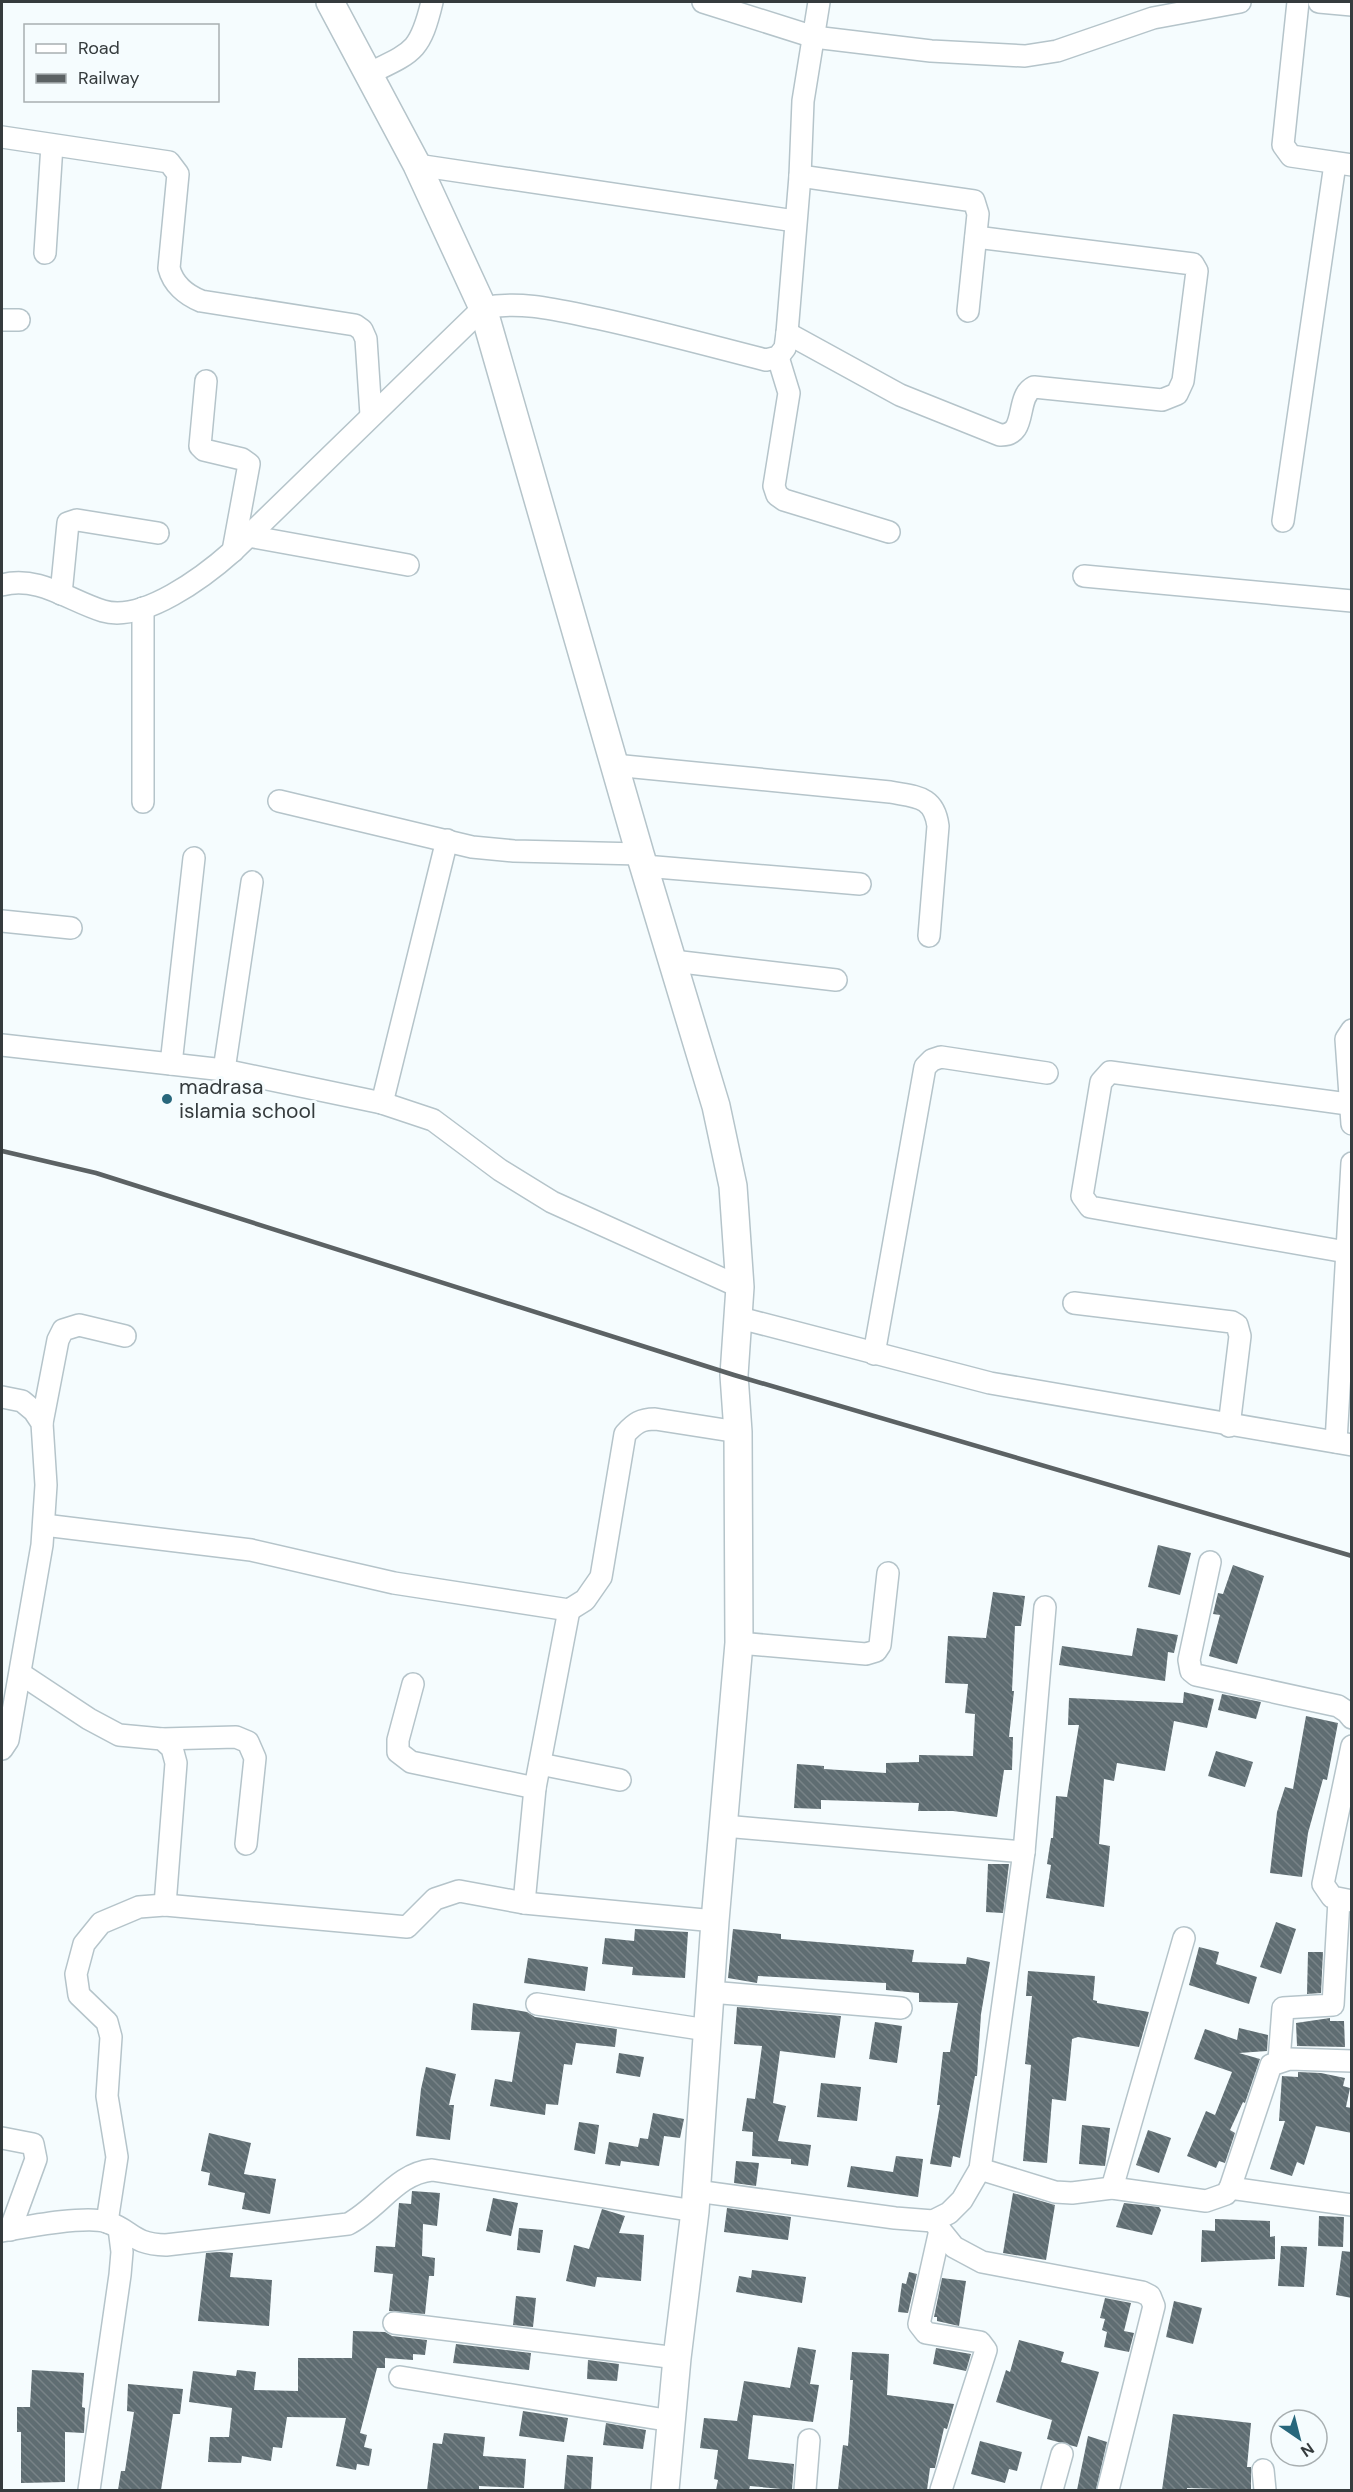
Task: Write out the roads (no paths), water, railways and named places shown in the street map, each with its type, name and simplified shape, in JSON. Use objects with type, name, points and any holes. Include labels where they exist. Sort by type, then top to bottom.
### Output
[{"type":"main road","points":[[330,2],[417,165],[483,308],[614,765],[719,1118],[733,1186],[740,1287],[740,1318],[734,1375],[738,1432],[739,1643],[715,1921],[695,2201],[665,2490]]},
{"type":"street","points":[[368,74],[414,49],[425,30],[432,2]]},
{"type":"street","points":[[703,2],[814,37],[932,51],[1038,55],[1153,18],[1240,2]]},
{"type":"street","points":[[2,585],[37,585],[105,612],[124,612],[143,608],[195,581],[241,544],[483,308],[504,304],[526,305],[641,328],[766,360],[778,357],[785,348],[787,333],[800,176],[802,100],[819,2]]},
{"type":"street","points":[[1283,522],[1343,164],[1292,156],[1283,145],[1298,2]]},
{"type":"street","points":[[1318,2],[1352,5]]},
{"type":"street","points":[[2,136],[162,159],[169,162],[178,174],[169,268],[179,286],[201,301],[355,326],[362,330],[366,339],[371,415]]},
{"type":"street","points":[[45,253],[52,145]]},
{"type":"street","points":[[417,165],[795,221]]},
{"type":"street","points":[[800,176],[967,198],[977,205],[968,311]]},
{"type":"street","points":[[787,333],[900,395],[1000,435],[1008,436],[1015,430],[1026,393],[1034,387],[1162,400],[1177,394],[1183,381],[1197,270],[1193,264],[976,237]]},
{"type":"street","points":[[778,357],[789,393],[774,486],[777,495],[784,500],[889,532]]},
{"type":"street","points":[[206,381],[200,446],[204,450],[242,459],[249,464],[241,544]]},
{"type":"street","points":[[61,594],[68,523],[77,520],[158,533]]},
{"type":"street","points":[[241,544],[408,565]]},
{"type":"street","points":[[1084,576],[1352,601]]},
{"type":"street","points":[[143,608],[143,802]]},
{"type":"street","points":[[614,765],[890,792],[922,799],[937,812],[938,826],[929,936]]},
{"type":"street","points":[[279,801],[491,850],[642,860],[860,884]]},
{"type":"street","points":[[382,1103],[447,840]]},
{"type":"street","points":[[171,1064],[194,858]]},
{"type":"street","points":[[224,1070],[252,882]]},
{"type":"street","points":[[2,921],[71,928]]},
{"type":"street","points":[[673,961],[836,980]]},
{"type":"street","points":[[1346,1252],[1090,1208],[1082,1196],[1101,1082],[1110,1072],[1350,1114],[1346,1039],[1352,1030]]},
{"type":"street","points":[[2,1045],[224,1070],[382,1103],[433,1120],[500,1170],[552,1202],[740,1287]]},
{"type":"street","points":[[874,1354],[925,1067],[932,1060],[941,1057],[1047,1073]]},
{"type":"street","points":[[740,1318],[990,1383],[1344,1444],[1346,1252],[1352,1163]]},
{"type":"street","points":[[1074,1303],[1232,1322],[1237,1325],[1240,1336],[1229,1426]]},
{"type":"street","points":[[2,1749],[8,1740],[21,1674],[45,1525],[46,1485],[42,1423],[58,1340],[63,1330],[79,1325],[125,1335]]},
{"type":"street","points":[[2,1397],[22,1401],[34,1411],[42,1423]]},
{"type":"street","points":[[45,1525],[251,1550],[394,1583],[569,1610],[585,1600],[601,1577],[625,1434],[629,1429],[643,1419],[655,1419],[738,1432]]},
{"type":"street","points":[[1210,1562],[1189,1660],[1191,1671],[1196,1675],[1338,1707],[1352,1718]]},
{"type":"street","points":[[739,1643],[866,1654],[876,1651],[880,1645],[888,1573]]},
{"type":"street","points":[[940,2490],[986,2350],[980,2342],[926,2333],[919,2324],[937,2225],[962,2200],[980,2169],[1024,1852],[1045,1607]]},
{"type":"street","points":[[524,1903],[535,1788],[569,1610]]},
{"type":"street","points":[[21,1674],[89,1719],[119,1735],[162,1739],[236,1737],[248,1742],[255,1758],[246,1844]]},
{"type":"street","points":[[413,1684],[398,1740],[398,1752],[404,1758],[411,1762],[535,1788]]},
{"type":"street","points":[[162,1739],[172,1748],[176,1763],[165,1905]]},
{"type":"street","points":[[1279,2061],[1283,2008],[1333,2006],[1345,1901],[1326,1892],[1323,1884],[1352,1746]]},
{"type":"street","points":[[540,1764],[620,1780]]},
{"type":"street","points":[[724,1826],[1024,1852]]},
{"type":"street","points":[[89,2490],[122,2252],[113,2225],[117,2157],[107,2096],[111,2037],[106,2022],[79,1995],[76,1974],[84,1944],[101,1923],[139,1907],[165,1905],[401,1927],[413,1923],[435,1899],[450,1893],[469,1892],[524,1903],[715,1921]]},
{"type":"street","points":[[1112,2188],[1184,1938]]},
{"type":"street","points":[[710,1992],[901,2008]]},
{"type":"street","points":[[537,2004],[707,2030]]},
{"type":"street","points":[[980,2169],[1055,2192],[1072,2193],[1112,2188],[1206,2201],[1226,2194],[1230,2188],[1271,2065],[1279,2061],[1352,2061]]},
{"type":"street","points":[[2,2138],[33,2144],[36,2158],[6,2230],[84,2221],[113,2225],[133,2239],[150,2245],[348,2224],[407,2178],[432,2170],[695,2201],[895,2218],[937,2225],[954,2247],[982,2262],[1142,2292],[1153,2301],[1108,2490]]},
{"type":"street","points":[[1230,2188],[1352,2205]]},
{"type":"street","points":[[394,2323],[677,2358]]},
{"type":"street","points":[[400,2377],[672,2421]]},
{"type":"street","points":[[805,2490],[809,2440]]},
{"type":"street","points":[[1052,2490],[1062,2454]]},
{"type":"railway","points":[[2,1151],[96,1173],[734,1375],[1352,1556]]},
{"type":"place","name":"madrasa islamia school","points":[[167,1099]]}]
